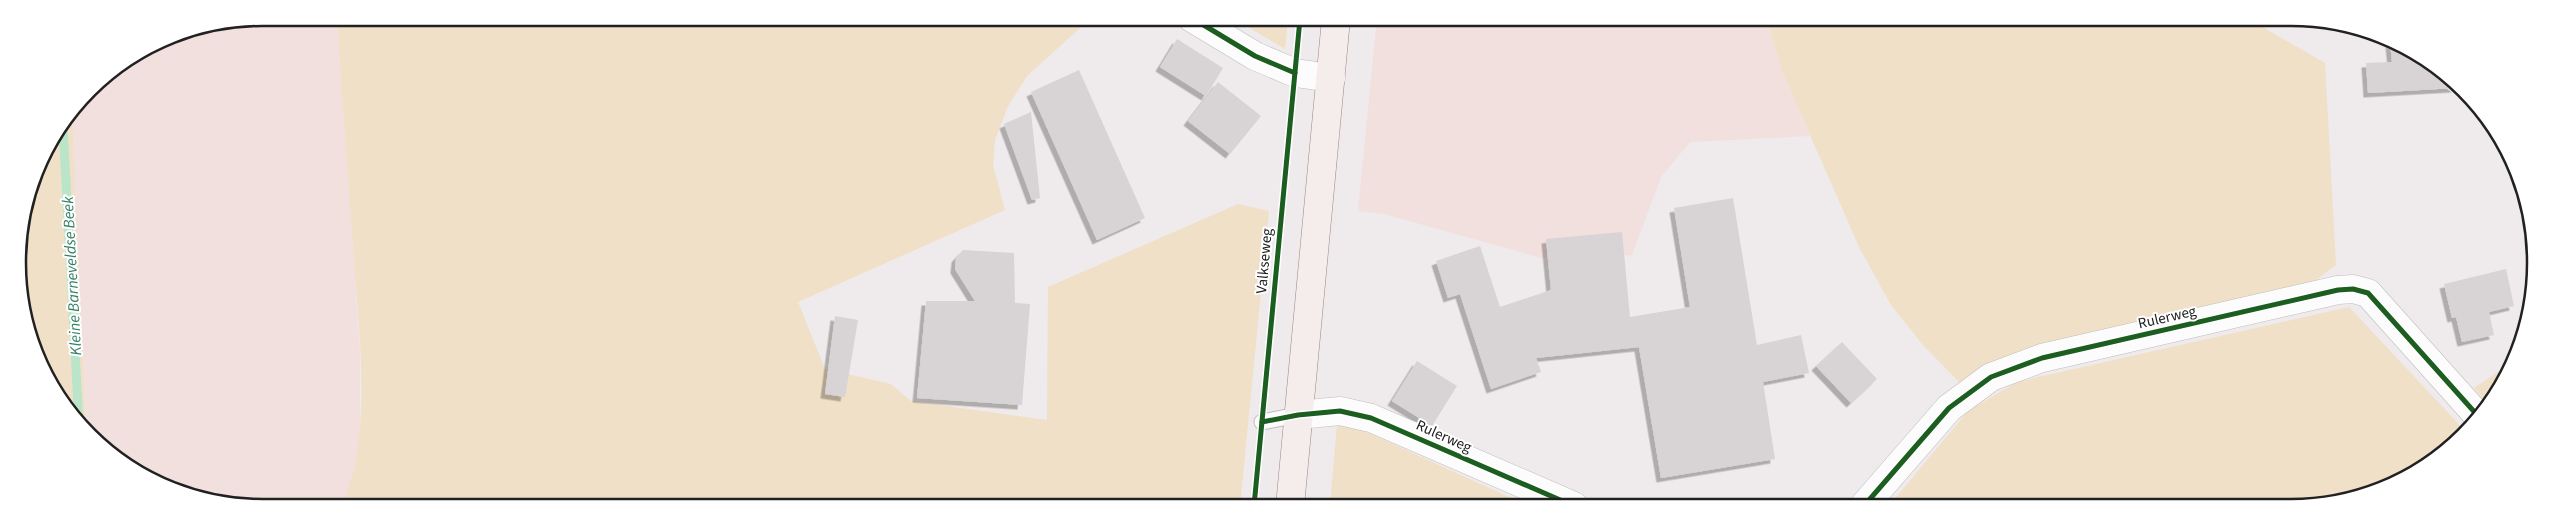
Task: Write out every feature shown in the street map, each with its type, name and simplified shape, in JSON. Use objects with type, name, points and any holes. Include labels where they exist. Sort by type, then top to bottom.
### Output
[{"type":"main road","points":[[1291,499],[1335,26]]},
{"type":"street","points":[[1205,26],[1255,56],[1295,73],[1330,78]]},
{"type":"street","name":"Rulerweg","points":[[1870,499],[1949,408],[1991,377],[2042,358],[2338,290],[2353,289],[2368,293],[2474,411]]},
{"type":"street","name":"Rulerweg","points":[[1298,415],[1340,411],[1371,418],[1558,499]]},
{"type":"lane","points":[[1262,422],[1298,415]]},
{"type":"shaded area","points":[[338,26],[360,352],[360,439],[350,488],[345,499],[262,499],[232,497],[201,491],[172,481],[131,459],[95,430],[85,419],[72,122],[95,95],[119,75],[144,58],[172,44],[201,34],[232,28]]},
{"type":"shaded area","points":[[338,26],[1082,26],[1027,76],[1008,106],[995,140],[993,165],[1005,210],[798,302],[825,369],[891,384],[911,401],[1047,420],[1048,287],[1238,204],[1269,211],[1241,499],[344,499],[352,477],[358,446],[361,413],[360,345]]},
{"type":"shaded area","points":[[1246,26],[1287,26],[1285,49]]},
{"type":"shaded area","points":[[1376,26],[1769,26],[1782,71],[1810,136],[1690,142],[1661,177],[1632,255],[1542,258],[1384,214],[1358,211]]},
{"type":"shaded area","points":[[1769,26],[2261,26],[2325,63],[2336,265],[2307,287],[1962,385],[1923,345],[1891,305],[1860,249],[1782,71]]},
{"type":"shaded area","points":[[72,122],[85,419],[66,394],[44,353],[31,309],[26,262],[28,232],[34,201],[44,172],[58,144]]},
{"type":"shaded area","points":[[2349,307],[2461,427],[2434,450],[2409,467],[2381,481],[2352,491],[2321,497],[2290,499],[1895,499],[1968,411],[2017,382]]},
{"type":"shaded area","points":[[2500,370],[2483,399],[2474,388]]},
{"type":"shaded area","points":[[1337,424],[1351,425],[1514,499],[1331,499]]},
{"type":"building","points":[[1177,39],[1223,68],[1206,96],[1160,67]]},
{"type":"building","points":[[2391,49],[2422,66],[2450,88],[2368,93],[2366,63],[2392,62]]},
{"type":"building","points":[[1079,70],[1145,218],[1097,240],[1031,92]]},
{"type":"building","points":[[1218,82],[1261,116],[1230,154],[1188,121]]},
{"type":"building","points":[[1031,112],[1040,198],[1032,200],[1004,124]]},
{"type":"building","points":[[1733,198],[1757,345],[1801,335],[1809,373],[1763,382],[1775,459],[1661,478],[1639,347],[1536,358],[1541,372],[1491,389],[1460,294],[1448,298],[1436,261],[1480,246],[1500,307],[1551,290],[1546,239],[1622,232],[1630,317],[1690,307],[1674,208]]},
{"type":"building","points":[[963,250],[1014,253],[1015,303],[1030,304],[1022,405],[917,398],[926,301],[975,301],[955,269],[956,258]]},
{"type":"building","points":[[2506,269],[2514,306],[2489,312],[2494,335],[2462,342],[2456,317],[2452,318],[2444,284]]},
{"type":"building","points":[[835,316],[858,320],[845,397],[825,394]]},
{"type":"building","points":[[1842,342],[1877,379],[1851,403],[1816,366]]},
{"type":"building","points":[[1417,361],[1457,386],[1432,426],[1392,401]]},
{"type":"waterway","name":"Kleine Barneveldse Beek","points":[[63,135],[78,410]]},
{"type":"cycle path","points":[[1205,26],[1255,56],[1295,73]]},
{"type":"cycle path","name":"Valkseweg","points":[[1255,499],[1299,26]]},
{"type":"cycle path","points":[[1870,499],[1949,408],[1991,377],[2042,358],[2338,290],[2353,289],[2368,293],[2474,411]]},
{"type":"cycle path","points":[[1262,422],[1298,415],[1340,411],[1371,418],[1558,499]]}]
